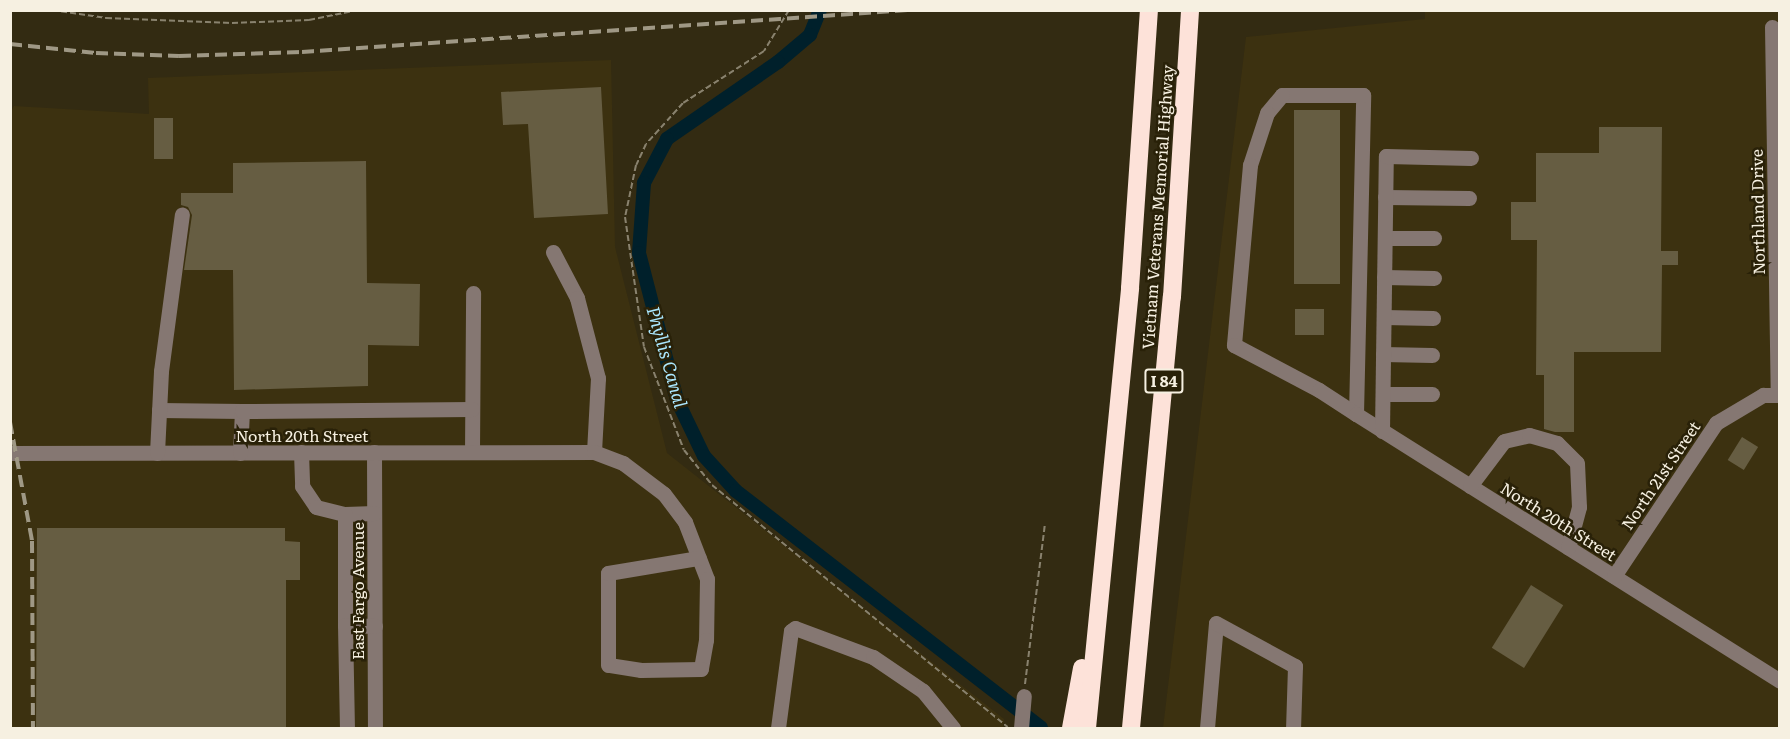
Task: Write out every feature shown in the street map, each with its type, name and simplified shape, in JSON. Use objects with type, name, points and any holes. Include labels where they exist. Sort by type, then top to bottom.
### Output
[{"type":"highway","name":"Vietnam Veterans Memorial Highway","points":[[1107,524],[1130,288],[1149,10]]},
{"type":"highway","name":"Vietnam Veterans Memorial Highway","points":[[1131,729],[1172,297],[1190,10]]},
{"type":"highway","points":[[1071,728],[1107,524]]},
{"type":"highway","name":"I 84","points":[[1087,729],[1107,524]]},
{"type":"street","name":"Northland Drive","points":[[1772,27],[1776,70],[1779,395]]},
{"type":"street","name":"North 20th Street","points":[[1356,414],[1363,94],[1282,95],[1267,113],[1250,165],[1234,345],[1319,390],[1382,431],[1779,681]]},
{"type":"street","points":[[1382,431],[1386,156],[1471,158]]},
{"type":"street","points":[[1385,197],[1469,198]]},
{"type":"street","points":[[157,453],[159,410],[182,214]]},
{"type":"street","points":[[1385,238],[1434,238]]},
{"type":"street","points":[[553,252],[577,298],[598,378],[594,452],[623,463],[664,494],[685,522],[699,558],[707,579],[706,640],[701,669],[641,670],[608,665],[608,573],[699,558]]},
{"type":"street","points":[[1384,277],[1434,278]]},
{"type":"street","points":[[472,452],[473,293]]},
{"type":"street","points":[[1384,317],[1433,318]]},
{"type":"street","points":[[1383,354],[1432,355]]},
{"type":"street","points":[[1383,394],[1432,394]]},
{"type":"street","name":"North 21st Street","points":[[1614,576],[1716,423],[1763,395],[1779,395]]},
{"type":"street","points":[[159,410],[472,409]]},
{"type":"street","points":[[240,453],[242,411]]},
{"type":"street","points":[[1470,486],[1504,441],[1529,435],[1557,443],[1577,463],[1579,507],[1568,548]]},
{"type":"street","points":[[301,452],[302,486],[316,507],[345,514],[374,513]]},
{"type":"street","name":"East Fargo Avenue","points":[[374,452],[375,729]]},
{"type":"street","name":"North 20th Street","points":[[10,453],[594,452]]},
{"type":"street","points":[[345,514],[347,729]]},
{"type":"street","points":[[1207,729],[1216,623],[1295,666],[1293,729]]},
{"type":"street","points":[[345,625],[375,626]]},
{"type":"street","points":[[778,729],[791,631],[795,628],[873,657],[923,692],[953,729]]},
{"type":"street","points":[[1020,729],[1024,696]]},
{"type":"path","points":[[52,10],[106,18],[232,23],[309,20],[358,10]]},
{"type":"path","points":[[789,10],[764,51],[683,103],[646,144],[636,165],[625,217],[644,347],[684,450],[712,485],[1010,729]]},
{"type":"path","points":[[1024,696],[1045,523]]},
{"type":"shaded area","points":[[1425,10],[1779,11],[1779,728],[1163,728],[1246,37],[1425,19]]},
{"type":"shaded area","points":[[611,60],[615,247],[667,453],[1004,719],[1003,728],[11,728],[10,113],[14,106],[149,114],[148,78]]},
{"type":"building","points":[[601,87],[608,214],[534,218],[528,124],[503,125],[501,92]]},
{"type":"building","points":[[1294,110],[1340,110],[1340,284],[1294,284]]},
{"type":"building","points":[[154,118],[173,118],[173,159],[154,159]]},
{"type":"building","points":[[1599,127],[1662,127],[1661,251],[1678,251],[1678,265],[1662,265],[1661,352],[1574,352],[1574,432],[1555,432],[1544,429],[1544,375],[1536,375],[1537,240],[1511,240],[1511,202],[1536,202],[1536,153],[1599,153]]},
{"type":"building","points":[[366,161],[367,283],[420,284],[419,346],[368,345],[368,386],[234,390],[233,270],[184,270],[192,215],[188,207],[181,205],[181,193],[233,193],[233,163]]},
{"type":"building","points":[[1295,309],[1324,309],[1324,335],[1295,335]]},
{"type":"building","points":[[1742,437],[1758,447],[1744,470],[1728,460]]},
{"type":"building","points":[[37,528],[285,528],[285,541],[300,542],[300,580],[286,580],[286,729],[36,729]]},
{"type":"building","points":[[1531,585],[1563,605],[1524,668],[1492,648]]},
{"type":"waterway","name":"Phyllis Canal","points":[[820,10],[810,35],[778,62],[667,139],[644,183],[639,253],[677,400],[704,456],[736,491],[1041,728]]},
{"type":"railway","points":[[10,44],[96,53],[179,56],[302,52],[908,10]]},
{"type":"railway","points":[[10,422],[32,541],[33,728]]}]
